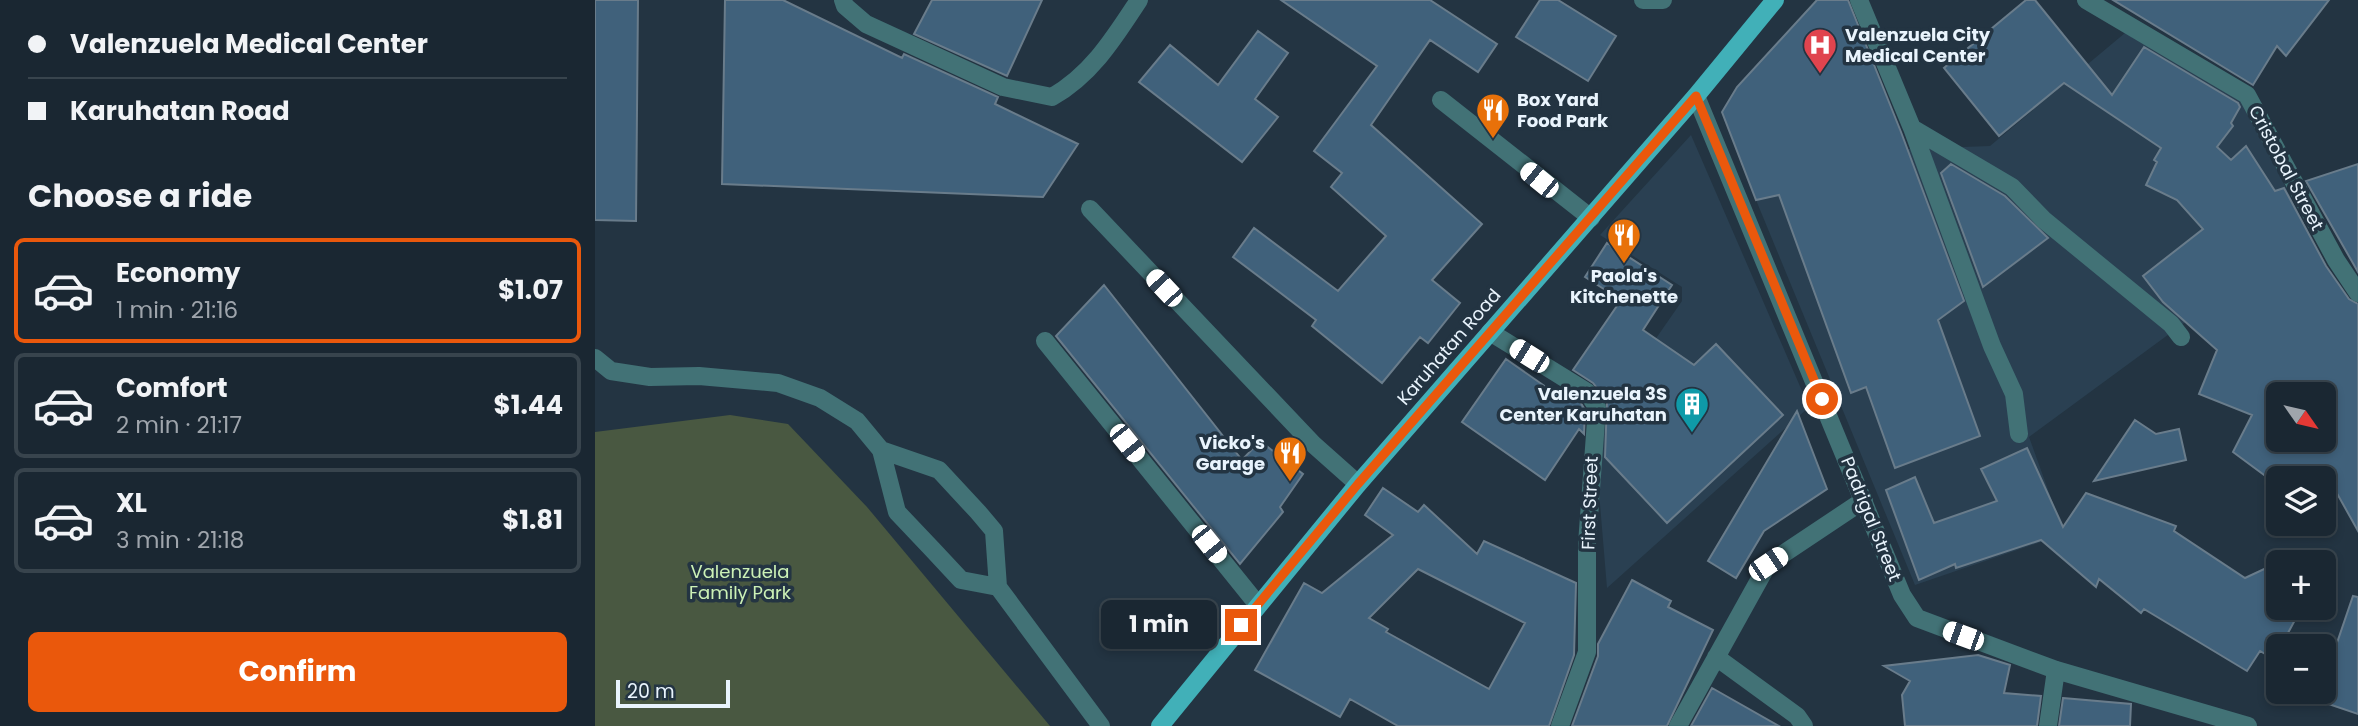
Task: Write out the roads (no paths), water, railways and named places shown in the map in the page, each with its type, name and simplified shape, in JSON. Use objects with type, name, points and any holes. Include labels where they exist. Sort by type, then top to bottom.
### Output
[{"type":"main road","name":"Karuhatan Road","points":[[1160,726],[1358,484],[1591,218],[1775,0]]},
{"type":"street","points":[[843,0],[845,6],[866,24],[1003,87],[1052,97],[1075,84],[1092,68],[1139,0]]},
{"type":"street","points":[[1643,0],[1664,0]]},
{"type":"street","points":[[1859,0],[1912,128],[1992,346],[2014,394],[2019,435]]},
{"type":"street","name":"Cristobal Street","points":[[2085,0],[2246,95],[2336,260],[2358,293]]},
{"type":"street","name":"Padrigal Street","points":[[1696,96],[1902,595],[1917,618],[2056,670],[2248,726]]},
{"type":"street","points":[[1440,100],[1591,218]]},
{"type":"street","points":[[1912,128],[2012,187],[2044,220],[2171,324],[2181,337]]},
{"type":"street","points":[[1090,209],[1313,444],[1358,484]]},
{"type":"street","name":"First Street","points":[[1490,332],[1587,392],[1597,407],[1587,544],[1587,652],[1560,726]]},
{"type":"street","points":[[1045,341],[1258,605]]},
{"type":"street","points":[[595,358],[611,371],[650,377],[699,376],[778,383],[820,398],[857,421],[881,450],[897,512],[961,580],[998,587]]},
{"type":"street","points":[[881,450],[939,470],[994,531],[998,587],[1101,726]]},
{"type":"street","points":[[1678,726],[1768,564],[1864,500]]},
{"type":"street","points":[[1716,657],[1797,716],[1804,726]]},
{"type":"street","points":[[2048,726],[2056,670]]},
{"type":"place","name":"Valenzuela City Medical Center","points":[[1820,75]]},
{"type":"place","name":"Box Yard Food Park","points":[[1493,140]]},
{"type":"place","name":"Paola's Kitchenette","points":[[1624,265]]},
{"type":"place","name":"Valenzuela 3S Center Karuhatan","points":[[1692,434]]},
{"type":"place","name":"Vicko's Garage","points":[[1290,483]]},
{"type":"park label","name":"Valenzuela Family Park","points":[[740,582]]}]
